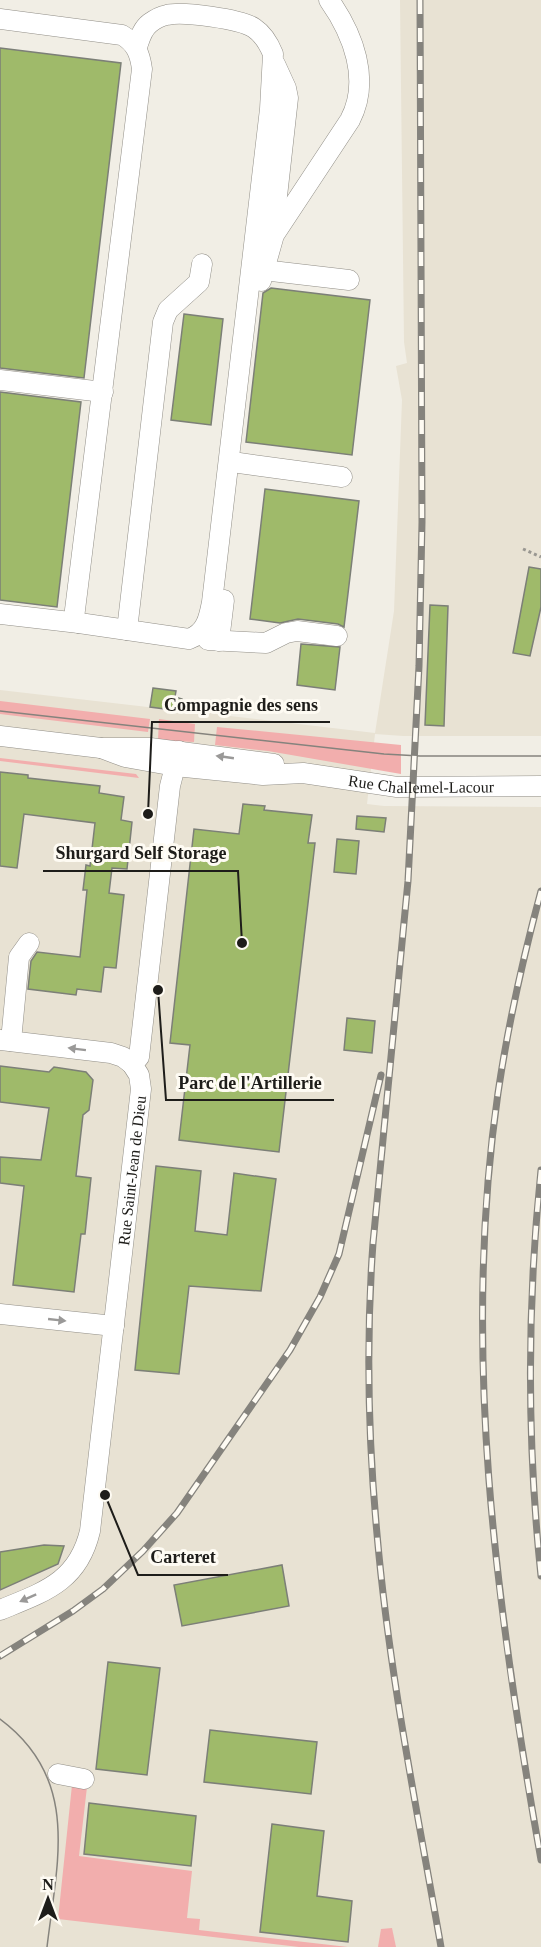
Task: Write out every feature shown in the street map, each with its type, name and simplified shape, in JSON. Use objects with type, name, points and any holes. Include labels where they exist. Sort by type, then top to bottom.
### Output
[{"type":"street","points":[[272,239],[313,173],[350,120],[358,101],[360,83],[351,37],[342,18],[329,0]]},
{"type":"street","points":[[136,47],[144,28],[149,24],[167,15],[184,14],[236,20],[253,27],[270,45],[273,61],[270,109],[212,602],[203,631],[189,639]]},
{"type":"street","points":[[0,19],[112,32],[126,37],[136,47],[142,69],[74,614],[75,620],[79,623]]},
{"type":"street","points":[[219,641],[263,270],[272,239],[288,98],[286,88],[273,61]]},
{"type":"street","points":[[127,630],[163,322],[168,310],[199,282],[202,264]]},
{"type":"street","points":[[263,270],[349,280]]},
{"type":"street","points":[[0,380],[103,392]]},
{"type":"street","points":[[240,463],[342,477]]},
{"type":"street","points":[[0,614],[219,641],[266,643],[286,633],[297,631],[337,636]]},
{"type":"street","name":"Rue Challemel-Lacour","points":[[0,736],[101,748],[126,747],[177,759],[273,763],[303,773],[397,788],[541,786]]},
{"type":"street","points":[[29,943],[18,957],[5,1041],[111,1053],[123,1057],[132,1064],[139,1057],[170,786],[177,759]]},
{"type":"street","name":"Rue Saint-Jean de Dieu","points":[[0,1610],[35,1596],[55,1584],[75,1567],[87,1545],[141,1089],[139,1075],[132,1064]]},
{"type":"street","points":[[0,1314],[114,1326]]},
{"type":"street","points":[[58,1774],[84,1779]]},
{"type":"path","points":[[523,549],[541,557]]},
{"type":"shaded area","points":[[400,0],[541,0],[541,736],[375,734],[367,804],[541,807],[541,1947],[0,1947],[0,690],[191,712],[198,705],[216,707],[221,715],[375,733],[394,611],[402,400],[396,366],[407,363],[404,342]]},
{"type":"shaded area","points":[[0,701],[150,719],[148,732],[0,714]]},
{"type":"shaded area","points":[[159,719],[195,724],[194,742],[158,740]]},
{"type":"shaded area","points":[[217,727],[401,745],[401,774],[268,751],[215,745]]},
{"type":"shaded area","points":[[0,758],[136,774],[139,778],[0,761]]},
{"type":"shaded area","points":[[72,1785],[87,1787],[79,1856],[192,1871],[187,1918],[200,1919],[199,1930],[348,1947],[299,1947],[58,1919]]},
{"type":"shaded area","points":[[392,1928],[396,1947],[378,1947],[381,1929]]},
{"type":"building","points":[[0,48],[121,63],[84,378],[0,368]]},
{"type":"building","points":[[271,288],[370,300],[352,455],[246,442],[263,293]]},
{"type":"building","points":[[184,314],[223,319],[211,425],[171,420]]},
{"type":"building","points":[[0,392],[81,402],[57,607],[0,600]]},
{"type":"building","points":[[265,489],[359,501],[344,627],[338,624],[298,619],[280,623],[250,619]]},
{"type":"building","points":[[529,567],[541,569],[541,607],[530,656],[513,653]]},
{"type":"building","points":[[430,605],[448,606],[444,726],[425,725]]},
{"type":"building","points":[[301,644],[340,647],[335,690],[297,685]]},
{"type":"building","points":[[153,688],[176,691],[175,697],[182,699],[180,711],[150,707]]},
{"type":"building","points":[[0,772],[28,775],[28,778],[100,786],[99,793],[124,797],[121,820],[132,822],[127,869],[112,868],[109,893],[124,895],[116,968],[104,967],[101,992],[77,989],[76,995],[28,989],[31,961],[37,952],[80,957],[87,890],[83,890],[86,865],[90,866],[95,823],[24,814],[17,868],[0,866]]},
{"type":"building","points":[[243,804],[265,806],[264,810],[312,815],[308,843],[315,843],[279,1152],[179,1140],[190,1045],[170,1043],[194,829],[239,834]]},
{"type":"building","points":[[357,816],[386,818],[384,832],[356,829]]},
{"type":"building","points":[[337,839],[359,841],[356,874],[334,872]]},
{"type":"building","points":[[347,1018],[375,1021],[372,1053],[344,1050]]},
{"type":"building","points":[[0,1066],[49,1072],[54,1067],[86,1072],[93,1080],[89,1110],[83,1115],[76,1176],[91,1178],[85,1234],[81,1234],[74,1292],[13,1285],[24,1186],[0,1183],[0,1157],[41,1160],[49,1108],[0,1102]]},
{"type":"building","points":[[156,1166],[201,1171],[195,1231],[227,1235],[234,1173],[276,1179],[261,1291],[189,1286],[179,1374],[135,1370]]},
{"type":"building","points":[[44,1545],[64,1546],[58,1564],[0,1590],[0,1552]]},
{"type":"building","points":[[282,1565],[289,1606],[182,1626],[174,1585]]},
{"type":"building","points":[[108,1662],[160,1668],[147,1775],[96,1769]]},
{"type":"building","points":[[210,1730],[317,1742],[311,1794],[204,1782]]},
{"type":"building","points":[[89,1803],[196,1816],[191,1866],[84,1854]]},
{"type":"building","points":[[272,1824],[324,1831],[317,1896],[352,1901],[348,1942],[260,1932]]},
{"type":"tram line","points":[[0,711],[384,754],[541,756]]},
{"type":"tram line","points":[[0,1719],[26,1743],[43,1768],[53,1795],[58,1824],[58,1853],[47,1947]]},
{"type":"railway","points":[[420,0],[422,522],[419,666],[408,881],[373,1243],[369,1316],[369,1388],[374,1498],[382,1586],[404,1741],[441,1947]]},
{"type":"railway","points":[[541,891],[516,992],[498,1093],[487,1189],[483,1285],[483,1381],[498,1573],[510,1669],[541,1860]]},
{"type":"railway","points":[[0,1656],[73,1611],[103,1589],[143,1551],[177,1513],[290,1350],[320,1297],[339,1254],[381,1075]]},
{"type":"railway","points":[[541,1170],[533,1272],[530,1373],[533,1475],[541,1576]]},
{"type":"place","name":"Compagnie des sens","points":[[148,814]]},
{"type":"place","name":"Shurgard Self Storage","points":[[242,943]]},
{"type":"place","name":"Parc de l'Artillerie","points":[[158,990]]},
{"type":"place","name":"Carteret","points":[[105,1495]]}]
